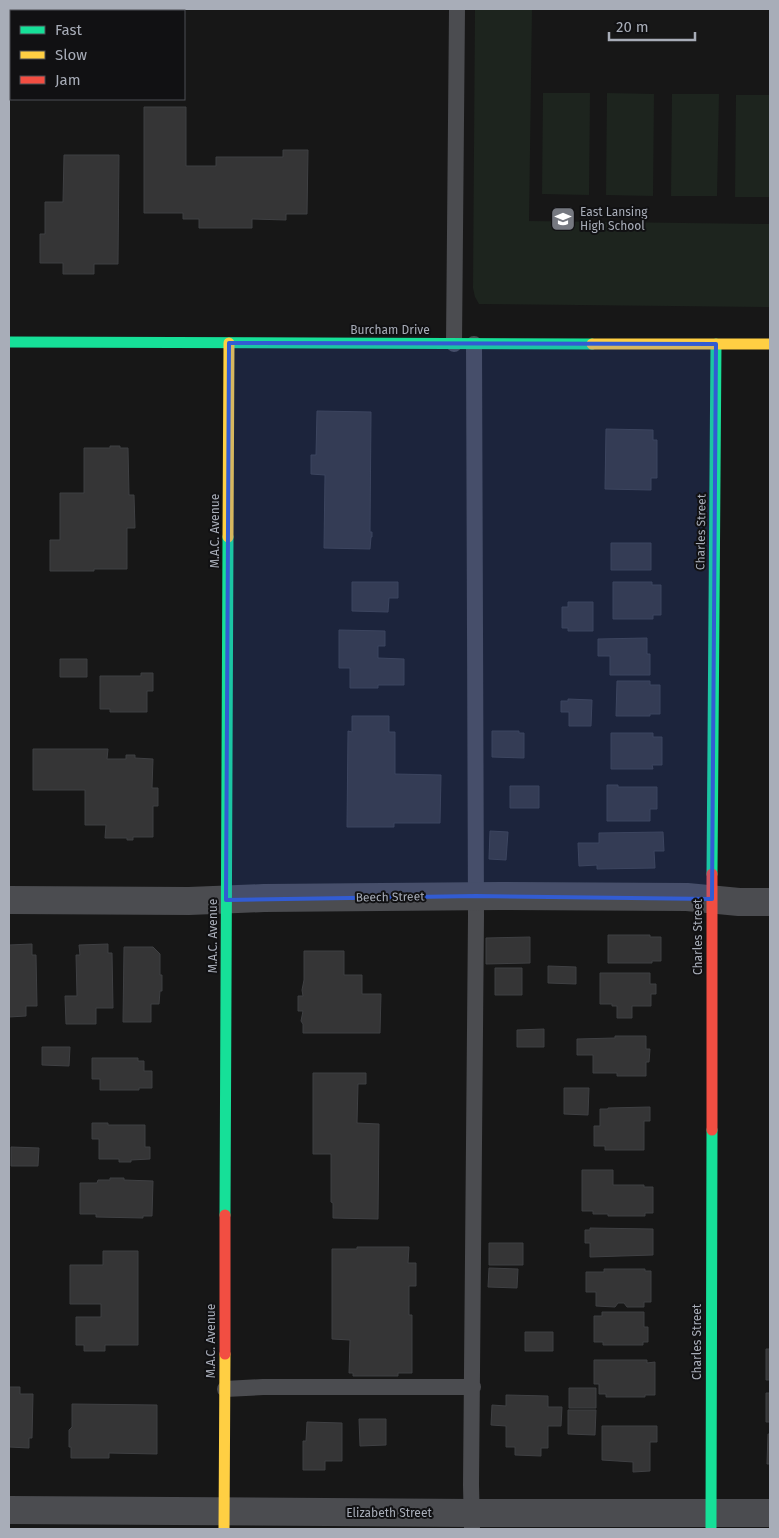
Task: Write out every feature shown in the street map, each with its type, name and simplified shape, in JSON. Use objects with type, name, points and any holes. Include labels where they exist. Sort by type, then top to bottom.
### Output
[{"type":"street","name":"Burcham Drive","points":[[9,342],[770,344]]},
{"type":"street","name":"M.A.C. Avenue","points":[[224,1521],[229,343]]},
{"type":"street","name":"Charles Street","points":[[711,1521],[712,899],[716,344]]},
{"type":"street","name":"Beech Street","points":[[9,900],[687,896],[739,902],[770,902]]},
{"type":"street","name":"Elizabeth Street","points":[[9,1510],[224,1521],[711,1521],[770,1513]]},
{"type":"lane","points":[[454,344],[457,9]]},
{"type":"lane","points":[[472,1521],[476,896],[474,344]]},
{"type":"lane","points":[[225,1389],[263,1387],[473,1387]]},
{"type":"highlighted area","points":[[229,343],[716,344],[712,899],[476,896],[226,900]]},
{"type":"shaded area","points":[[475,9],[532,9],[529,221],[770,224],[770,307],[479,304],[473,288]]},
{"type":"shaded area","points":[[543,93],[590,93],[589,195],[542,194]]},
{"type":"shaded area","points":[[607,93],[654,94],[653,196],[606,195]]},
{"type":"shaded area","points":[[672,94],[719,94],[717,196],[671,196]]},
{"type":"shaded area","points":[[736,95],[770,95],[770,197],[735,197]]},
{"type":"building","points":[[144,107],[186,107],[186,166],[216,166],[216,157],[283,157],[283,150],[308,150],[307,214],[286,214],[286,220],[252,219],[252,228],[199,228],[199,219],[183,219],[183,213],[144,213]]},
{"type":"building","points":[[64,155],[119,155],[118,264],[94,264],[94,274],[63,274],[63,263],[40,263],[40,234],[45,234],[45,202],[63,202]]},
{"type":"building","points":[[317,411],[371,412],[370,532],[372,532],[372,537],[370,549],[324,548],[325,475],[311,474],[311,455],[316,455]]},
{"type":"building","points":[[606,429],[653,430],[653,440],[657,440],[657,478],[651,478],[651,490],[605,489]]},
{"type":"building","points":[[110,446],[128,448],[129,495],[134,495],[135,528],[127,528],[127,569],[50,571],[50,540],[60,540],[60,493],[84,493],[84,448],[110,448]]},
{"type":"building","points":[[611,543],[651,543],[651,570],[611,570]]},
{"type":"building","points":[[352,582],[398,582],[398,598],[389,598],[388,612],[352,611]]},
{"type":"building","points":[[613,582],[652,582],[652,585],[661,585],[661,615],[653,615],[653,619],[613,619]]},
{"type":"building","points":[[568,602],[593,602],[593,631],[568,631],[568,628],[562,628],[562,607],[568,607]]},
{"type":"building","points":[[339,630],[385,631],[385,646],[378,646],[378,658],[404,659],[404,685],[378,685],[378,688],[350,688],[350,668],[339,668]]},
{"type":"building","points":[[647,638],[647,654],[650,654],[650,675],[610,675],[610,656],[598,656],[598,639]]},
{"type":"building","points":[[60,659],[87,659],[87,677],[60,677]]},
{"type":"building","points":[[141,673],[153,673],[153,691],[147,691],[147,712],[110,712],[110,709],[100,709],[100,676],[141,676]]},
{"type":"building","points":[[617,681],[650,681],[650,685],[660,685],[660,714],[650,714],[650,716],[616,716]]},
{"type":"building","points":[[568,699],[592,700],[591,726],[569,726],[569,712],[561,712],[561,701],[568,701]]},
{"type":"building","points":[[352,716],[389,716],[389,732],[395,732],[395,774],[441,775],[440,823],[394,823],[394,827],[347,827],[348,731],[352,732]]},
{"type":"building","points":[[492,731],[519,731],[519,733],[524,733],[524,758],[492,757]]},
{"type":"building","points":[[611,733],[653,733],[653,737],[662,737],[662,765],[652,765],[653,769],[611,769]]},
{"type":"building","points":[[33,749],[108,749],[107,759],[126,759],[126,755],[135,755],[135,758],[153,759],[152,788],[158,788],[158,806],[153,806],[153,837],[133,837],[133,840],[127,840],[127,838],[105,838],[106,825],[85,825],[85,790],[33,790]]},
{"type":"building","points":[[607,785],[618,785],[618,787],[657,787],[657,809],[650,809],[650,821],[607,821]]},
{"type":"building","points":[[510,786],[539,786],[539,808],[510,808]]},
{"type":"building","points":[[490,831],[508,832],[506,860],[489,859]]},
{"type":"building","points":[[663,832],[664,851],[654,851],[655,868],[597,869],[597,865],[579,866],[578,843],[599,843],[599,833]]},
{"type":"building","points":[[608,935],[650,935],[650,937],[661,937],[661,961],[652,961],[652,963],[608,963]]},
{"type":"building","points":[[530,937],[530,963],[486,964],[486,938]]},
{"type":"building","points":[[32,944],[32,955],[36,955],[37,1006],[26,1006],[26,1016],[9,1017],[9,945]]},
{"type":"building","points":[[108,944],[108,953],[112,953],[113,1008],[96,1008],[96,1024],[66,1024],[65,996],[77,996],[76,955],[80,955],[79,945]]},
{"type":"building","points":[[124,947],[153,947],[160,954],[162,991],[160,991],[159,1004],[151,1004],[151,1022],[123,1022]]},
{"type":"building","points":[[304,951],[344,951],[344,975],[362,975],[362,994],[381,994],[380,1033],[303,1033],[301,1021],[303,1011],[298,1011],[298,996],[303,996]]},
{"type":"building","points":[[548,966],[576,967],[576,984],[548,983]]},
{"type":"building","points":[[495,968],[522,968],[522,995],[495,995]]},
{"type":"building","points":[[600,973],[650,973],[650,984],[656,984],[656,994],[651,994],[651,1006],[632,1006],[632,1018],[617,1018],[617,1006],[600,1004]]},
{"type":"building","points":[[544,1029],[544,1047],[517,1047],[517,1030]]},
{"type":"building","points":[[615,1036],[646,1036],[646,1049],[650,1049],[649,1062],[646,1062],[646,1076],[617,1076],[617,1073],[593,1073],[593,1055],[577,1055],[577,1039],[615,1038]]},
{"type":"building","points":[[42,1047],[70,1047],[69,1066],[42,1065]]},
{"type":"building","points":[[92,1058],[138,1058],[138,1061],[144,1061],[144,1071],[152,1071],[152,1088],[100,1090],[100,1079],[92,1079]]},
{"type":"building","points":[[313,1073],[366,1073],[366,1084],[358,1084],[357,1123],[379,1124],[378,1219],[333,1218],[331,1154],[313,1154]]},
{"type":"building","points":[[564,1088],[589,1088],[588,1115],[564,1114]]},
{"type":"building","points":[[650,1107],[650,1121],[644,1121],[644,1150],[605,1150],[605,1146],[594,1146],[594,1126],[600,1126],[600,1109]]},
{"type":"building","points":[[92,1123],[145,1125],[145,1147],[150,1147],[150,1159],[119,1162],[119,1159],[99,1159],[99,1139],[92,1139]]},
{"type":"building","points":[[11,1147],[39,1148],[38,1166],[11,1166]]},
{"type":"building","points":[[582,1170],[613,1170],[613,1185],[644,1185],[644,1187],[653,1187],[653,1213],[645,1213],[645,1216],[608,1216],[608,1214],[593,1214],[593,1211],[582,1211]]},
{"type":"building","points":[[110,1178],[153,1181],[152,1216],[143,1216],[143,1218],[96,1217],[96,1214],[80,1214],[80,1183],[97,1183],[98,1180],[110,1180]]},
{"type":"building","points":[[590,1228],[653,1229],[653,1255],[590,1257],[590,1243],[585,1243],[585,1230],[590,1230]]},
{"type":"building","points":[[489,1243],[523,1243],[523,1265],[489,1265]]},
{"type":"building","points":[[357,1247],[409,1247],[408,1263],[416,1263],[416,1286],[409,1286],[409,1315],[412,1315],[412,1373],[398,1373],[398,1376],[353,1376],[353,1373],[349,1373],[350,1340],[332,1339],[332,1249],[357,1249]]},
{"type":"building","points":[[103,1251],[138,1251],[138,1345],[105,1345],[105,1351],[84,1351],[84,1345],[76,1345],[76,1317],[101,1317],[101,1304],[70,1304],[70,1265],[103,1265]]},
{"type":"building","points":[[489,1268],[518,1269],[517,1288],[488,1287]]},
{"type":"building","points":[[604,1269],[645,1269],[645,1271],[651,1271],[651,1302],[644,1302],[644,1307],[627,1307],[624,1303],[618,1303],[615,1307],[596,1306],[596,1292],[586,1292],[586,1272],[604,1272]]},
{"type":"building","points":[[602,1312],[644,1312],[644,1327],[648,1327],[648,1342],[643,1342],[643,1345],[603,1345],[603,1342],[594,1342],[594,1316],[602,1316]]},
{"type":"building","points":[[525,1332],[553,1332],[553,1351],[525,1351]]},
{"type":"building","points":[[766,1349],[770,1349],[770,1380],[766,1380]]},
{"type":"building","points":[[594,1360],[647,1360],[647,1363],[655,1362],[655,1395],[645,1395],[645,1397],[606,1397],[606,1394],[599,1394],[599,1384],[594,1384]]},
{"type":"building","points":[[9,1387],[20,1387],[20,1394],[33,1394],[32,1438],[29,1438],[29,1448],[9,1447]]},
{"type":"building","points":[[569,1388],[596,1388],[596,1408],[569,1408]]},
{"type":"building","points":[[766,1393],[770,1393],[770,1422],[766,1422]]},
{"type":"building","points":[[506,1395],[548,1396],[548,1407],[562,1407],[561,1426],[548,1426],[548,1448],[541,1448],[541,1456],[515,1455],[515,1447],[506,1447],[506,1426],[491,1425],[492,1405],[506,1406]]},
{"type":"building","points":[[72,1404],[157,1405],[157,1454],[109,1453],[109,1458],[71,1458],[69,1430],[72,1427]]},
{"type":"building","points":[[568,1410],[596,1410],[595,1435],[568,1434]]},
{"type":"building","points":[[359,1419],[386,1419],[386,1445],[360,1446]]},
{"type":"building","points":[[307,1422],[342,1423],[342,1461],[325,1461],[325,1470],[303,1470],[303,1441],[306,1441]]},
{"type":"building","points":[[602,1426],[657,1426],[657,1442],[650,1442],[650,1471],[633,1472],[633,1462],[602,1460]]},
{"type":"building","points":[[768,1434],[770,1434],[770,1464],[767,1464]]},
{"type":"traffic: fast","points":[[9,342],[592,344]]},
{"type":"traffic: fast","points":[[712,874],[716,344]]},
{"type":"traffic: fast","points":[[225,1215],[228,537]]},
{"type":"traffic: fast","points":[[711,1529],[712,1130]]},
{"type":"traffic: slow","points":[[228,537],[229,343]]},
{"type":"traffic: slow","points":[[592,344],[770,344]]},
{"type":"traffic: slow","points":[[224,1529],[225,1354]]},
{"type":"traffic: jam","points":[[712,874],[712,1130]]},
{"type":"traffic: jam","points":[[225,1215],[225,1354]]},
{"type":"place","name":"East Lansing High School","points":[[563,219]]}]
